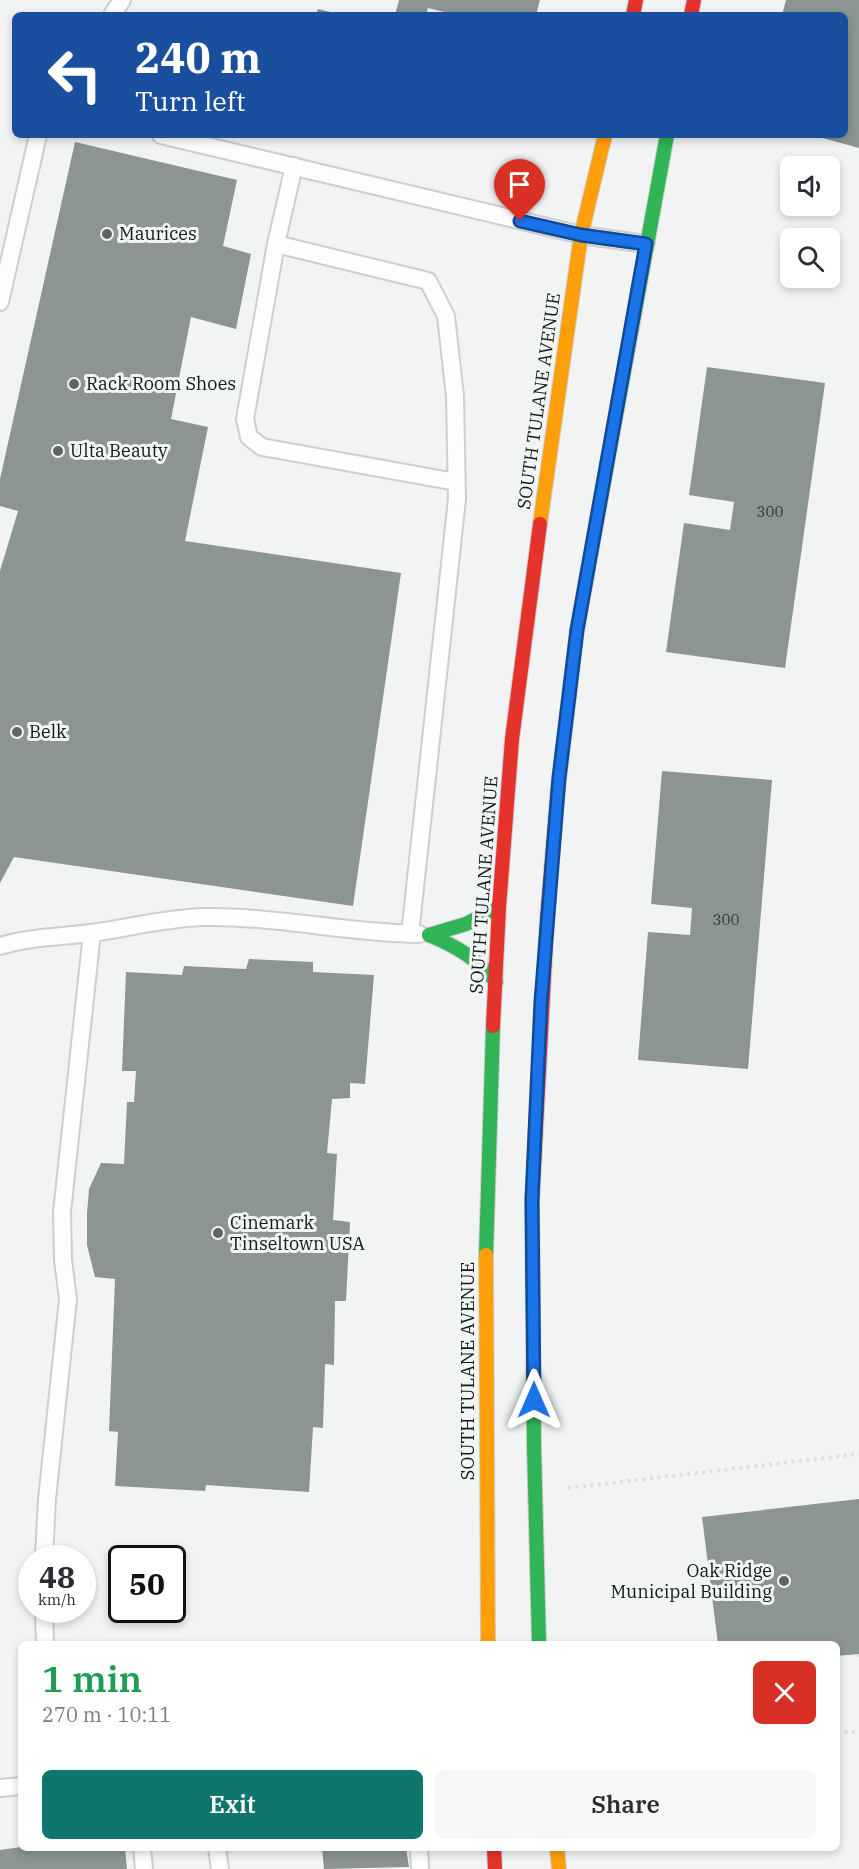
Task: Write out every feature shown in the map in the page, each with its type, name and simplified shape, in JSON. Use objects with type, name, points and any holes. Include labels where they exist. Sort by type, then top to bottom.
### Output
[{"type":"main road","name":"SOUTH TULANE AVENUE","points":[[488,1641],[485,1445],[487,1178],[499,907],[513,739],[528,606],[581,235],[604,138]]},
{"type":"main road","points":[[539,1641],[535,1492],[529,1446],[532,1199],[541,1001],[559,778],[577,630],[666,138]]},
{"type":"main road","points":[[429,934],[480,920],[499,907]]},
{"type":"main road","points":[[429,934],[464,951],[478,961],[496,982]]},
{"type":"main road","points":[[485,1445],[505,1445]]},
{"type":"main road","points":[[494,1851],[495,1869]]},
{"type":"main road","points":[[557,1851],[559,1869]]},
{"type":"lane","points":[[0,302],[37,138]]},
{"type":"lane","points":[[175,138],[581,235],[646,244]]},
{"type":"lane","points":[[294,166],[276,244],[245,419],[249,437],[262,447],[456,482]]},
{"type":"lane","points":[[276,244],[428,281],[446,316],[455,396],[454,523],[410,934]]},
{"type":"lane","points":[[0,946],[18,940],[92,933],[134,925],[203,917],[429,934]]},
{"type":"lane","points":[[45,1545],[47,1499],[68,1299],[63,1260],[62,1212],[92,933]]},
{"type":"lane","points":[[44,1623],[45,1641]]},
{"type":"lane","points":[[0,1788],[18,1786]]},
{"type":"lane","points":[[142,1851],[144,1869]]},
{"type":"lane","points":[[217,1851],[220,1869]]},
{"type":"lane","points":[[419,1851],[420,1869]]},
{"type":"path","points":[[535,1492],[859,1454]]},
{"type":"path","points":[[840,1733],[859,1731]]},
{"type":"building","points":[[399,0],[540,0],[537,12],[445,12],[428,8],[427,12],[396,12]]},
{"type":"building","points":[[786,0],[859,0],[859,148],[822,138],[848,138],[848,12],[783,12]]},
{"type":"building","points":[[75,142],[237,180],[223,246],[251,254],[236,329],[191,317],[171,419],[208,427],[185,541],[401,573],[353,906],[14,857],[0,883],[0,571],[18,511],[0,506],[0,479]]},
{"type":"building","points":[[707,367],[825,383],[785,668],[666,652],[684,523],[730,530],[734,502],[689,495]]},
{"type":"building","points":[[662,771],[772,780],[748,1069],[638,1060],[648,932],[690,935],[692,908],[651,904]]},
{"type":"building","name":"Cinemark Tinseltown USA","points":[[249,959],[313,962],[313,972],[374,975],[365,1084],[350,1083],[350,1098],[332,1099],[327,1153],[337,1154],[333,1220],[350,1222],[346,1301],[335,1301],[334,1365],[325,1364],[323,1428],[313,1427],[309,1492],[206,1485],[205,1491],[115,1486],[118,1432],[109,1431],[115,1279],[95,1277],[87,1245],[87,1213],[89,1189],[101,1163],[124,1164],[127,1102],[134,1102],[136,1071],[122,1071],[126,972],[182,975],[184,966],[246,969]]},
{"type":"building","name":"Oak Ridge Municipal Building","points":[[859,1499],[859,1654],[840,1656],[840,1641],[718,1641],[702,1517]]},
{"type":"building","points":[[18,1847],[18,1851],[125,1851],[127,1869],[0,1869],[0,1850]]},
{"type":"building","points":[[322,1851],[406,1851],[409,1867],[324,1869]]},
{"type":"traffic: fast","points":[[601,497],[666,138]]},
{"type":"traffic: fast","points":[[429,935],[466,924],[499,907]]},
{"type":"traffic: fast","points":[[429,935],[466,954],[482,966],[496,982]]},
{"type":"traffic: fast","points":[[486,1255],[493,1026]]},
{"type":"traffic: fast","points":[[532,1203],[534,1446],[539,1641]]},
{"type":"traffic: slow","points":[[540,524],[581,235],[604,138]]},
{"type":"traffic: slow","points":[[558,788],[577,630],[601,497]]},
{"type":"traffic: slow","points":[[486,1255],[488,1641]]},
{"type":"traffic: slow","points":[[557,1851],[559,1869]]},
{"type":"traffic: jam","points":[[634,12],[636,0]]},
{"type":"traffic: jam","points":[[692,12],[694,0]]},
{"type":"traffic: jam","points":[[493,1026],[499,907],[512,739],[540,524]]},
{"type":"traffic: jam","points":[[532,1203],[547,920],[558,788]]},
{"type":"traffic: jam","points":[[494,1851],[495,1869]]},
{"type":"place","name":"Maurices","points":[[107,234]]},
{"type":"place","name":"Rack Room Shoes","points":[[74,384]]},
{"type":"place","name":"Ulta Beauty","points":[[58,451]]},
{"type":"place","name":"Belk","points":[[17,732]]},
{"type":"place","name":"Cinemark Tinseltown USA","points":[[218,1233]]},
{"type":"place","name":"Oak Ridge Municipal Building","points":[[784,1581]]},
{"type":"route","points":[[520,221],[581,235],[646,244],[577,630],[559,778],[541,1001],[532,1199],[534,1400]]}]
